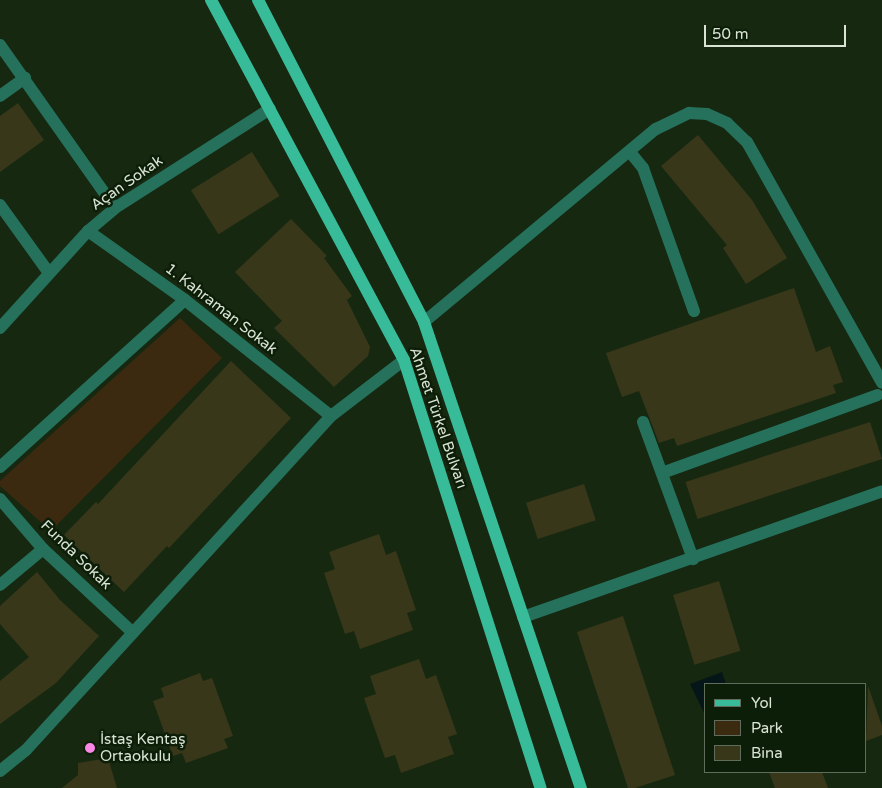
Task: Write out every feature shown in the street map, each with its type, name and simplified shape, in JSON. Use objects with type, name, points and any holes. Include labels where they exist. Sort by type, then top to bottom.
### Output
[{"type":"main road","name":"Ahmet Türkel Bulvarı","points":[[211,0],[404,360],[540,788]]},
{"type":"main road","name":"Ahmet Türkel Bulvarı","points":[[258,0],[424,322],[581,788]]},
{"type":"street","points":[[0,45],[115,208]]},
{"type":"street","points":[[0,96],[25,78]]},
{"type":"street","name":"Açan Sokak","points":[[0,328],[88,231],[115,208],[270,108]]},
{"type":"street","points":[[424,322],[656,130],[689,113],[707,114],[727,123],[747,142],[882,382]]},
{"type":"street","points":[[630,152],[643,168],[694,311]]},
{"type":"street","points":[[0,205],[49,272]]},
{"type":"street","name":"1. Kahraman Sokak","points":[[88,231],[185,300],[331,416]]},
{"type":"street","points":[[0,467],[185,300]]},
{"type":"street","points":[[0,772],[26,750],[331,416],[404,360]]},
{"type":"street","points":[[662,473],[877,395]]},
{"type":"street","points":[[643,422],[693,558]]},
{"type":"street","points":[[523,617],[882,491]]},
{"type":"street","name":"Funda Sokak","points":[[0,499],[43,548],[132,632]]},
{"type":"street","points":[[0,585],[43,548]]},
{"type":"green space","points":[[180,318],[222,358],[51,531],[0,486],[0,481]]},
{"type":"shaded area","points":[[722,672],[726,683],[704,683],[704,713],[690,684]]},
{"type":"building","points":[[18,103],[44,140],[0,172],[0,116]]},
{"type":"building","points":[[698,135],[752,200],[787,258],[746,284],[723,248],[727,245],[661,166]]},
{"type":"building","points":[[252,152],[280,196],[218,234],[191,190]]},
{"type":"building","points":[[291,219],[327,256],[324,258],[352,296],[347,300],[370,347],[368,356],[334,387],[274,328],[282,321],[235,272]]},
{"type":"building","points":[[794,288],[816,352],[830,346],[843,382],[833,385],[836,393],[677,446],[674,438],[659,443],[639,391],[622,397],[606,353]]},
{"type":"building","points":[[231,361],[291,418],[169,548],[167,546],[124,592],[64,535],[96,502],[98,504]]},
{"type":"building","points":[[870,422],[882,459],[698,519],[685,482]]},
{"type":"building","points":[[584,484],[596,520],[538,539],[526,503]]},
{"type":"building","points":[[379,534],[386,555],[396,551],[416,610],[407,613],[413,630],[360,649],[354,631],[345,634],[324,573],[335,569],[329,552]]},
{"type":"building","points":[[37,572],[60,600],[99,636],[56,683],[0,724],[0,681],[29,657],[0,624],[0,606]]},
{"type":"building","points":[[719,581],[740,651],[694,665],[673,595]]},
{"type":"building","points":[[623,616],[675,775],[635,788],[628,788],[577,632]]},
{"type":"building","points":[[419,659],[426,679],[436,675],[457,734],[448,737],[454,754],[401,773],[395,755],[385,758],[364,698],[376,694],[370,676]]},
{"type":"building","points":[[200,673],[203,681],[212,678],[233,736],[224,739],[228,748],[186,763],[182,753],[173,756],[153,701],[164,697],[161,688]]},
{"type":"building","points":[[868,686],[882,726],[882,735],[867,741]]},
{"type":"building","points":[[108,758],[117,788],[62,788],[78,775],[78,763]]},
{"type":"building","points":[[769,773],[822,773],[828,788],[775,788]]},
{"type":"place","name":"İstaş Kentaş Ortaokulu","points":[[90,748]]}]
